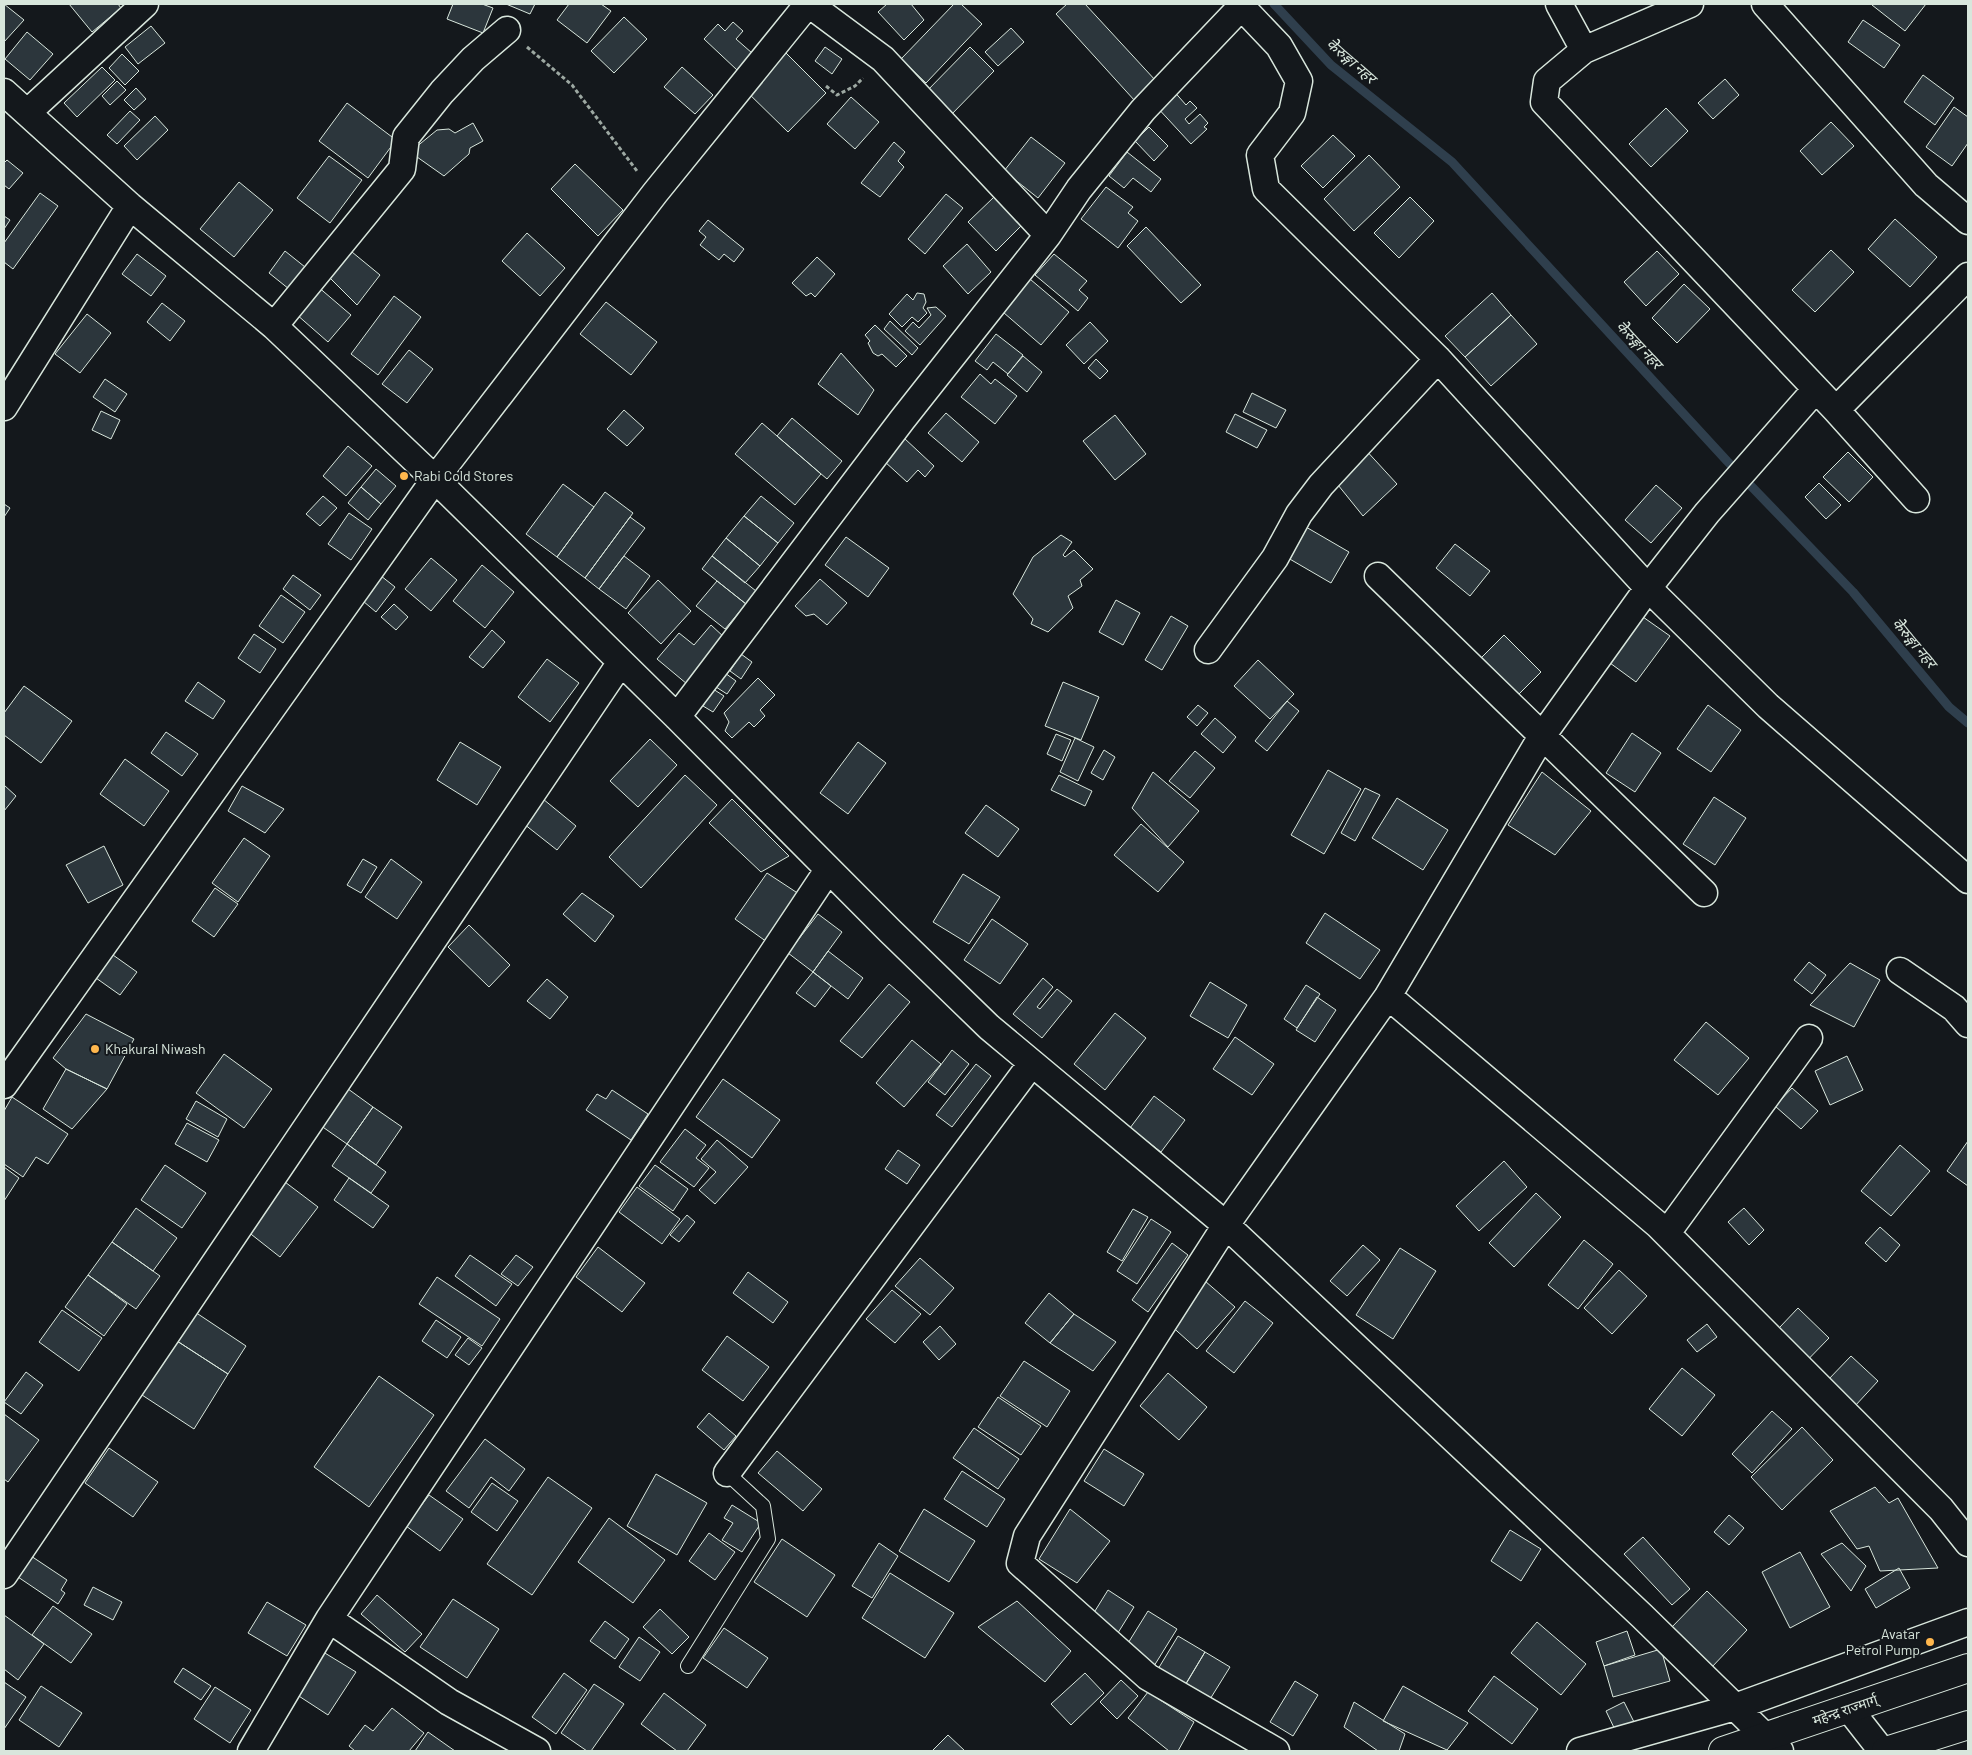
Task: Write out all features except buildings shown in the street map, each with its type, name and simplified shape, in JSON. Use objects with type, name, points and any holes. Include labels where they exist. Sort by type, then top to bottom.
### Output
[{"type":"highway","name":"महेन्द्र राज्मार्ग्","points":[[1722,1751],[1773,1744],[1850,1710],[1968,1668]]},
{"type":"highway","points":[[1884,1751],[1968,1725]]},
{"type":"street","points":[[145,4],[13,106],[274,326],[435,479],[677,717],[828,870],[975,1013],[1226,1226],[1635,1610],[1773,1744]]},
{"type":"street","points":[[4,1086],[435,479],[654,193],[808,4],[883,59],[1048,235]]},
{"type":"street","points":[[1559,4],[1584,50]]},
{"type":"street","points":[[1690,4],[1584,50],[1547,81],[1544,102],[1836,410],[1916,499]]},
{"type":"street","points":[[1765,4],[1926,185],[1968,221]]},
{"type":"street","points":[[677,717],[902,420],[1048,235],[1079,189],[1143,110],[1240,5],[1278,46],[1299,81],[1292,113],[1260,156],[1266,190],[1438,359],[1648,588],[1768,706],[1968,880]]},
{"type":"street","points":[[274,326],[402,169],[406,137],[442,92],[473,59],[507,30]]},
{"type":"street","points":[[4,407],[130,206]]},
{"type":"street","points":[[1836,410],[1968,276]]},
{"type":"street","points":[[1208,650],[1275,558],[1299,514],[1321,485],[1438,359]]},
{"type":"street","points":[[1276,1751],[1148,1677],[1020,1563],[1027,1536],[1226,1226],[1388,996],[1542,736],[1648,588],[1707,513],[1816,390]]},
{"type":"street","points":[[1378,576],[1704,893]]},
{"type":"street","points":[[4,1575],[621,662]]},
{"type":"street","points":[[251,1751],[329,1619],[828,870]]},
{"type":"street","points":[[1900,971],[1954,1008],[1968,1024]]},
{"type":"street","points":[[1388,996],[1667,1233],[1941,1509],[1968,1543]]},
{"type":"street","points":[[1667,1233],[1809,1038]]},
{"type":"street","points":[[727,1472],[1032,1063]]},
{"type":"street","points":[[329,1619],[449,1702],[537,1751]]},
{"type":"street","points":[[1580,1751],[1735,1706],[1968,1622]]},
{"type":"street","points":[[1850,1710],[1884,1751]]},
{"type":"lane","points":[[688,1666],[768,1539],[762,1506],[727,1472]]},
{"type":"path","points":[[507,30],[572,85],[654,193]]},
{"type":"path","points":[[826,86],[837,95],[855,86],[883,59]]},
{"type":"waterway","name":"केेरुङ्गा नहर","points":[[1274,4],[1331,65],[1452,162],[1727,461],[1853,592],[1949,707],[1968,723]]},
{"type":"place","name":"Rabi Cold Stores","points":[[404,476]]},
{"type":"place","name":"Khakural Niwash","points":[[95,1049]]},
{"type":"place","name":"Avatar Petrol Pump","points":[[1930,1642]]}]
